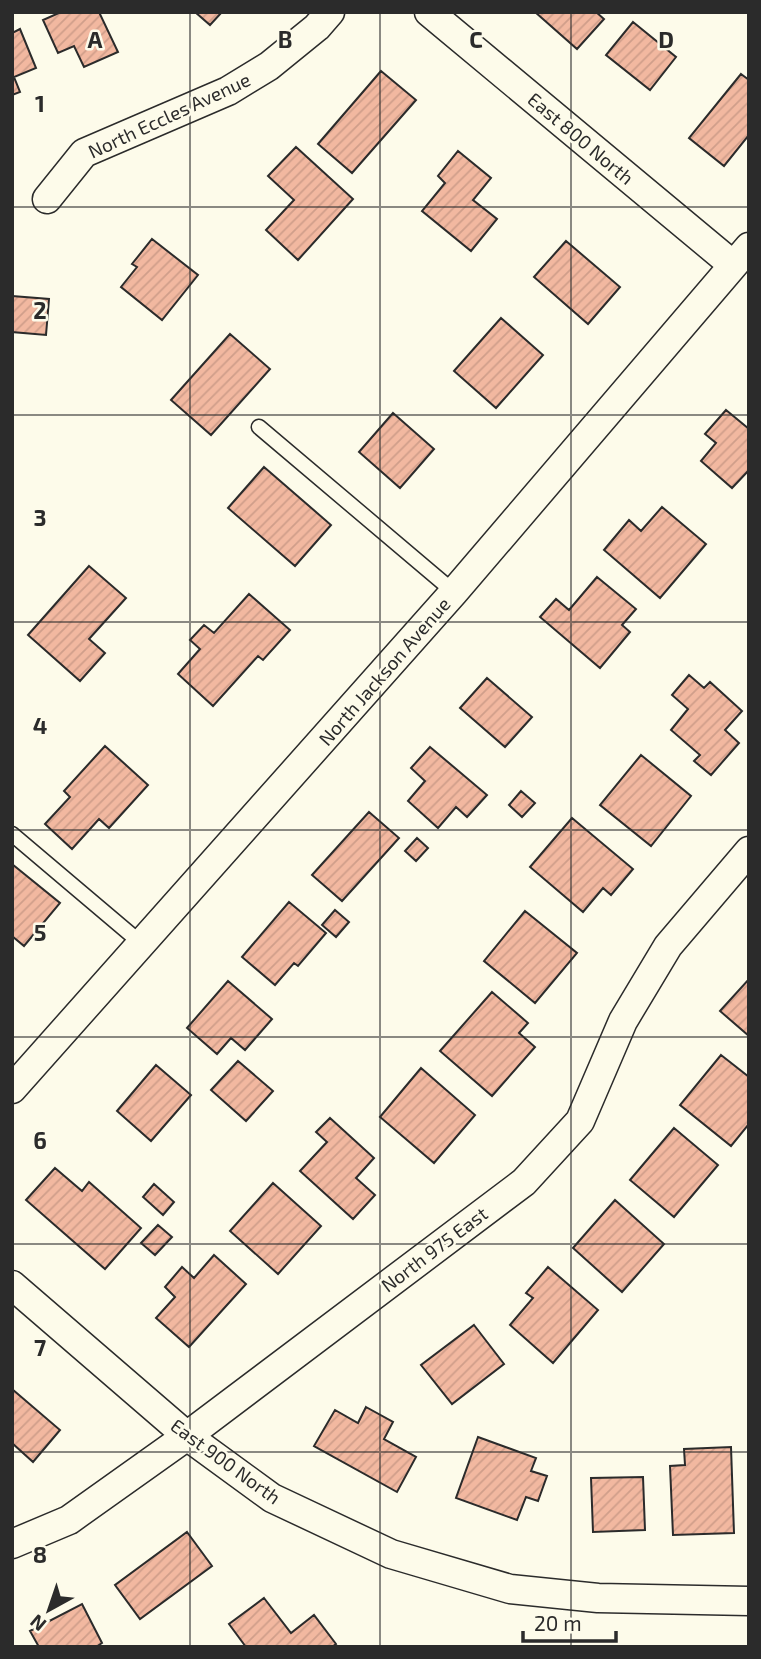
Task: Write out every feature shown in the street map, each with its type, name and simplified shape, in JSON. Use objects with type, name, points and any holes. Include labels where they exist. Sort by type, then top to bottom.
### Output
[{"type":"street","name":"North Eccles Avenue","points":[[47,199],[84,153],[228,91],[269,66],[317,27],[330,12]]},
{"type":"street","name":"East 800 North","points":[[429,12],[741,256]]},
{"type":"street","name":"North Jackson Avenue","points":[[12,1089],[454,592],[741,256]]},
{"type":"street","name":"North 975 East","points":[[12,1544],[69,1520],[187,1436],[524,1182],[580,1121],[623,1021],[668,946],[749,851]]},
{"type":"street","name":"East 900 North","points":[[12,1285],[187,1436],[272,1498],[391,1554],[510,1589],[598,1598],[749,1601]]},
{"type":"lane","points":[[259,427],[454,592]]},
{"type":"lane","points":[[12,834],[142,944]]},
{"type":"building","points":[[61,12],[99,12],[118,52],[84,67],[74,46],[58,53],[43,20]]},
{"type":"building","points":[[195,12],[222,12],[210,25]]},
{"type":"building","points":[[535,12],[596,12],[604,19],[577,49]]},
{"type":"building","points":[[633,22],[676,57],[650,90],[606,55]]},
{"type":"building","points":[[20,29],[36,68],[14,77],[20,92],[12,95],[12,33]]},
{"type":"building","points":[[381,71],[416,100],[352,173],[318,144]]},
{"type":"building","points":[[741,74],[749,80],[749,135],[724,166],[689,138]]},
{"type":"building","points":[[296,147],[353,199],[298,260],[266,230],[294,200],[268,176]]},
{"type":"building","points":[[458,151],[491,178],[473,200],[497,219],[471,251],[422,211],[445,183],[438,176]]},
{"type":"building","points":[[152,239],[198,275],[162,320],[121,287],[137,267],[132,264]]},
{"type":"building","points":[[566,241],[620,287],[588,324],[534,277]]},
{"type":"building","points":[[12,296],[49,299],[46,335],[12,332]]},
{"type":"building","points":[[501,318],[543,355],[496,408],[454,371]]},
{"type":"building","points":[[230,334],[270,369],[211,435],[171,400]]},
{"type":"building","points":[[726,410],[749,429],[749,470],[732,488],[701,461],[716,443],[705,434]]},
{"type":"building","points":[[393,413],[434,449],[400,488],[359,452]]},
{"type":"building","points":[[264,467],[331,525],[295,566],[228,508]]},
{"type":"building","points":[[662,507],[706,544],[660,598],[604,550],[629,520],[641,531]]},
{"type":"building","points":[[89,566],[126,598],[89,639],[105,653],[80,681],[28,635]]},
{"type":"building","points":[[597,577],[636,609],[622,625],[630,632],[600,668],[540,617],[556,599],[569,610]]},
{"type":"building","points":[[249,594],[290,630],[263,660],[258,656],[213,706],[178,674],[200,649],[190,640],[204,625],[214,633]]},
{"type":"building","points":[[689,675],[704,688],[710,682],[742,711],[725,730],[739,743],[711,775],[694,761],[700,755],[671,730],[688,709],[672,695]]},
{"type":"building","points":[[487,678],[532,717],[505,747],[460,708]]},
{"type":"building","points":[[105,746],[148,785],[109,828],[99,819],[72,849],[45,824],[70,797],[64,791]]},
{"type":"building","points":[[430,747],[487,795],[467,817],[456,807],[438,828],[408,801],[425,781],[411,768]]},
{"type":"building","points":[[641,755],[691,796],[651,846],[600,805]]},
{"type":"building","points":[[521,791],[535,803],[522,817],[509,805]]},
{"type":"building","points":[[369,812],[399,838],[342,901],[312,875]]},
{"type":"building","points":[[572,818],[633,869],[611,895],[603,888],[583,912],[530,867]]},
{"type":"building","points":[[417,838],[428,848],[416,861],[405,851]]},
{"type":"building","points":[[12,864],[60,903],[24,946],[12,936]]},
{"type":"building","points":[[289,902],[326,933],[298,966],[294,963],[275,985],[242,957]]},
{"type":"building","points":[[335,910],[349,922],[336,937],[322,925]]},
{"type":"building","points":[[525,911],[577,953],[535,1003],[484,961]]},
{"type":"building","points":[[749,979],[749,1036],[720,1011]]},
{"type":"building","points":[[228,981],[272,1019],[245,1050],[231,1038],[217,1054],[187,1028]]},
{"type":"building","points":[[492,992],[528,1023],[519,1033],[535,1047],[492,1096],[440,1051]]},
{"type":"building","points":[[721,1055],[749,1077],[749,1124],[731,1146],[680,1105]]},
{"type":"building","points":[[238,1061],[273,1091],[246,1121],[211,1090]]},
{"type":"building","points":[[156,1065],[191,1095],[151,1141],[117,1111]]},
{"type":"building","points":[[421,1068],[475,1115],[434,1163],[380,1117]]},
{"type":"building","points":[[330,1118],[374,1158],[356,1178],[375,1195],[353,1219],[300,1171],[327,1142],[316,1132]]},
{"type":"building","points":[[674,1128],[718,1165],[674,1217],[630,1180]]},
{"type":"building","points":[[55,1168],[82,1191],[89,1182],[141,1228],[105,1269],[26,1200]]},
{"type":"building","points":[[273,1183],[321,1226],[278,1274],[230,1231]]},
{"type":"building","points":[[154,1184],[174,1202],[163,1215],[143,1197]]},
{"type":"building","points":[[615,1200],[664,1244],[622,1292],[573,1248]]},
{"type":"building","points":[[158,1225],[172,1237],[155,1255],[141,1243]]},
{"type":"building","points":[[214,1255],[246,1284],[189,1347],[156,1318],[175,1297],[165,1287],[182,1267],[194,1278]]},
{"type":"building","points":[[548,1267],[598,1310],[553,1363],[510,1325],[533,1298],[526,1293]]},
{"type":"building","points":[[474,1325],[504,1364],[452,1404],[421,1365]]},
{"type":"building","points":[[12,1389],[60,1430],[33,1462],[12,1443]]},
{"type":"building","points":[[366,1407],[393,1422],[384,1439],[416,1457],[397,1492],[314,1446],[335,1410],[358,1423]]},
{"type":"building","points":[[478,1437],[536,1458],[531,1471],[547,1476],[538,1501],[526,1497],[517,1520],[456,1498]]},
{"type":"building","points":[[731,1447],[734,1533],[673,1535],[670,1466],[685,1465],[684,1449]]},
{"type":"building","points":[[643,1477],[645,1530],[593,1532],[591,1478]]},
{"type":"building","points":[[187,1532],[212,1566],[140,1619],[115,1585]]},
{"type":"building","points":[[264,1598],[291,1633],[314,1615],[336,1644],[332,1647],[246,1647],[229,1624]]},
{"type":"building","points":[[82,1604],[102,1643],[96,1647],[39,1647],[30,1631]]}]
